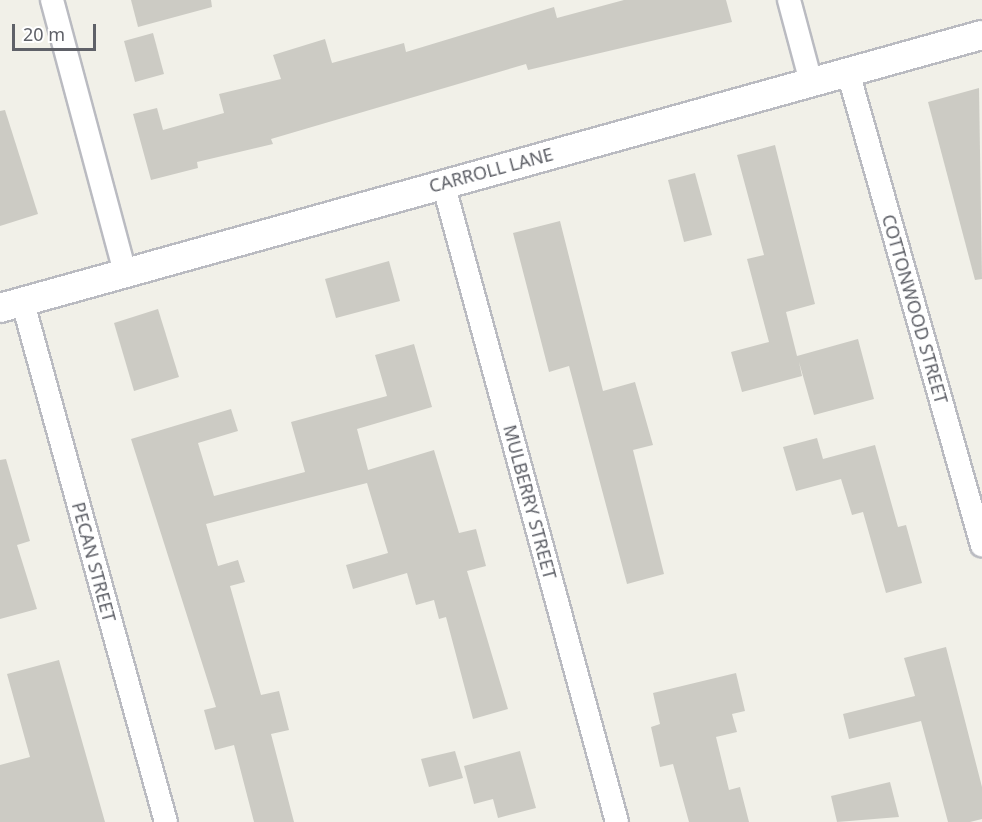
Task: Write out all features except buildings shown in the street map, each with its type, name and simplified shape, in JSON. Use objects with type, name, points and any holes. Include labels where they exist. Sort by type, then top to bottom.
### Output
[{"type":"street","points":[[51,0],[125,273]]},
{"type":"street","points":[[789,0],[811,82]]},
{"type":"street","name":"CARROLL LANE","points":[[11,305],[443,183],[982,35]]},
{"type":"street","name":"COTTONWOOD STREET","points":[[848,72],[982,545]]},
{"type":"street","name":"MULBERRY STREET","points":[[443,183],[617,822]]},
{"type":"street","name":"PECAN STREET","points":[[11,305],[166,822]]}]
